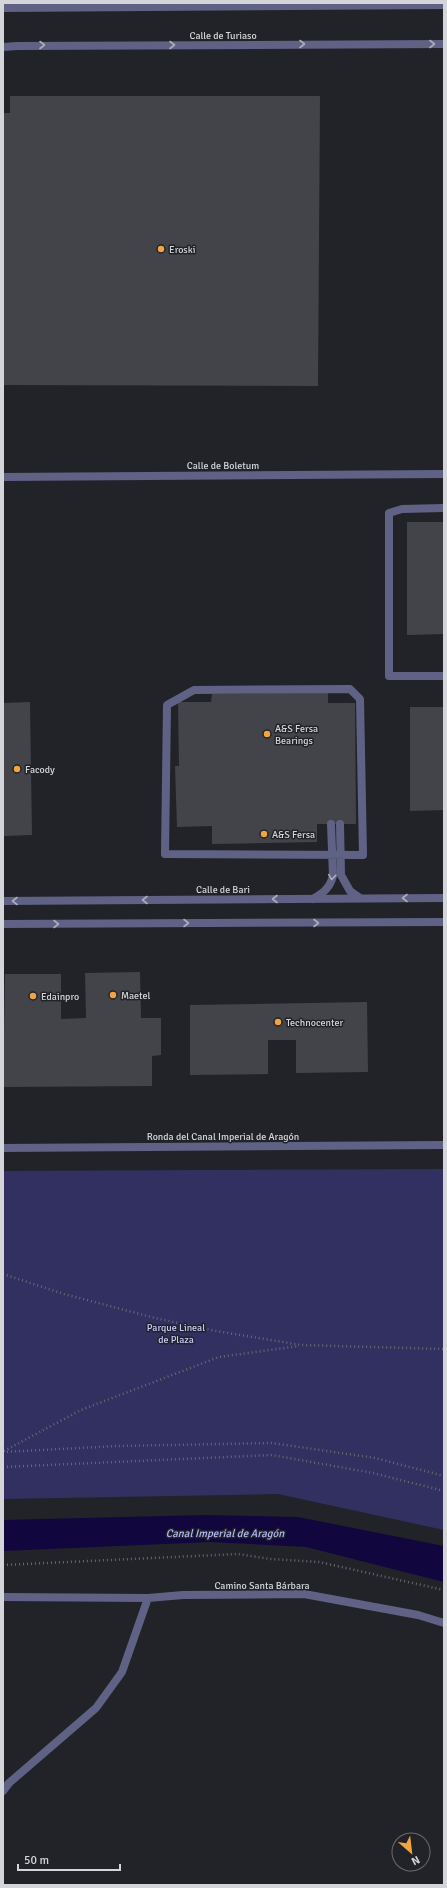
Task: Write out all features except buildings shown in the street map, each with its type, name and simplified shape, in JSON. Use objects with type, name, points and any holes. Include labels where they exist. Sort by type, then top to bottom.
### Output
[{"type":"street","points":[[3,8],[444,5]]},
{"type":"street","name":"Calle de Turiaso","points":[[3,47],[444,44]]},
{"type":"street","name":"Calle de Boletum","points":[[3,477],[444,474]]},
{"type":"street","points":[[444,508],[402,508],[389,513],[389,521],[390,676],[444,676]]},
{"type":"street","points":[[350,689],[360,699],[362,854],[336,854],[165,854],[167,706],[194,690],[350,689]]},
{"type":"street","points":[[331,824],[336,854],[344,884],[350,891],[360,898]]},
{"type":"street","points":[[313,899],[323,893],[331,884],[340,824]]},
{"type":"street","name":"Calle de Bari","points":[[3,901],[444,898]]},
{"type":"street","points":[[3,924],[444,922]]},
{"type":"street","name":"Ronda del Canal Imperial de Aragón","points":[[3,1148],[444,1145]]},
{"type":"street","name":"Camino Santa Bárbara","points":[[3,1597],[148,1598],[183,1595],[304,1594],[418,1615],[444,1623]]},
{"type":"street","points":[[3,1791],[9,1783],[96,1708],[122,1672],[148,1598]]},
{"type":"path","points":[[3,1274],[64,1294],[155,1318],[216,1331],[301,1345],[444,1350]]},
{"type":"path","points":[[3,1452],[81,1410],[219,1357],[301,1345]]},
{"type":"path","points":[[3,1452],[118,1446],[272,1443],[375,1458],[444,1476]]},
{"type":"path","points":[[3,1467],[272,1455],[373,1473],[444,1491]]},
{"type":"path","points":[[3,1565],[238,1554],[270,1559],[319,1562],[444,1590]]},
{"type":"green space","name":"Parque Lineal de Plaza","points":[[444,1169],[444,1530],[278,1494],[3,1499],[3,1171]]},
{"type":"water","name":"Canal Imperial de Aragón","points":[[205,1515],[298,1517],[444,1546],[444,1582],[306,1547],[211,1542],[3,1551],[3,1520]]},
{"type":"place","name":"Eroski","points":[[161,249]]},
{"type":"place","name":"A&S Fersa Bearings","points":[[267,734]]},
{"type":"place","name":"Facody","points":[[17,769]]},
{"type":"place","name":"A&S Fersa","points":[[264,834]]},
{"type":"place","name":"Maetel","points":[[113,995]]},
{"type":"place","name":"Edainpro","points":[[33,996]]},
{"type":"place","name":"Technocenter","points":[[278,1022]]}]
